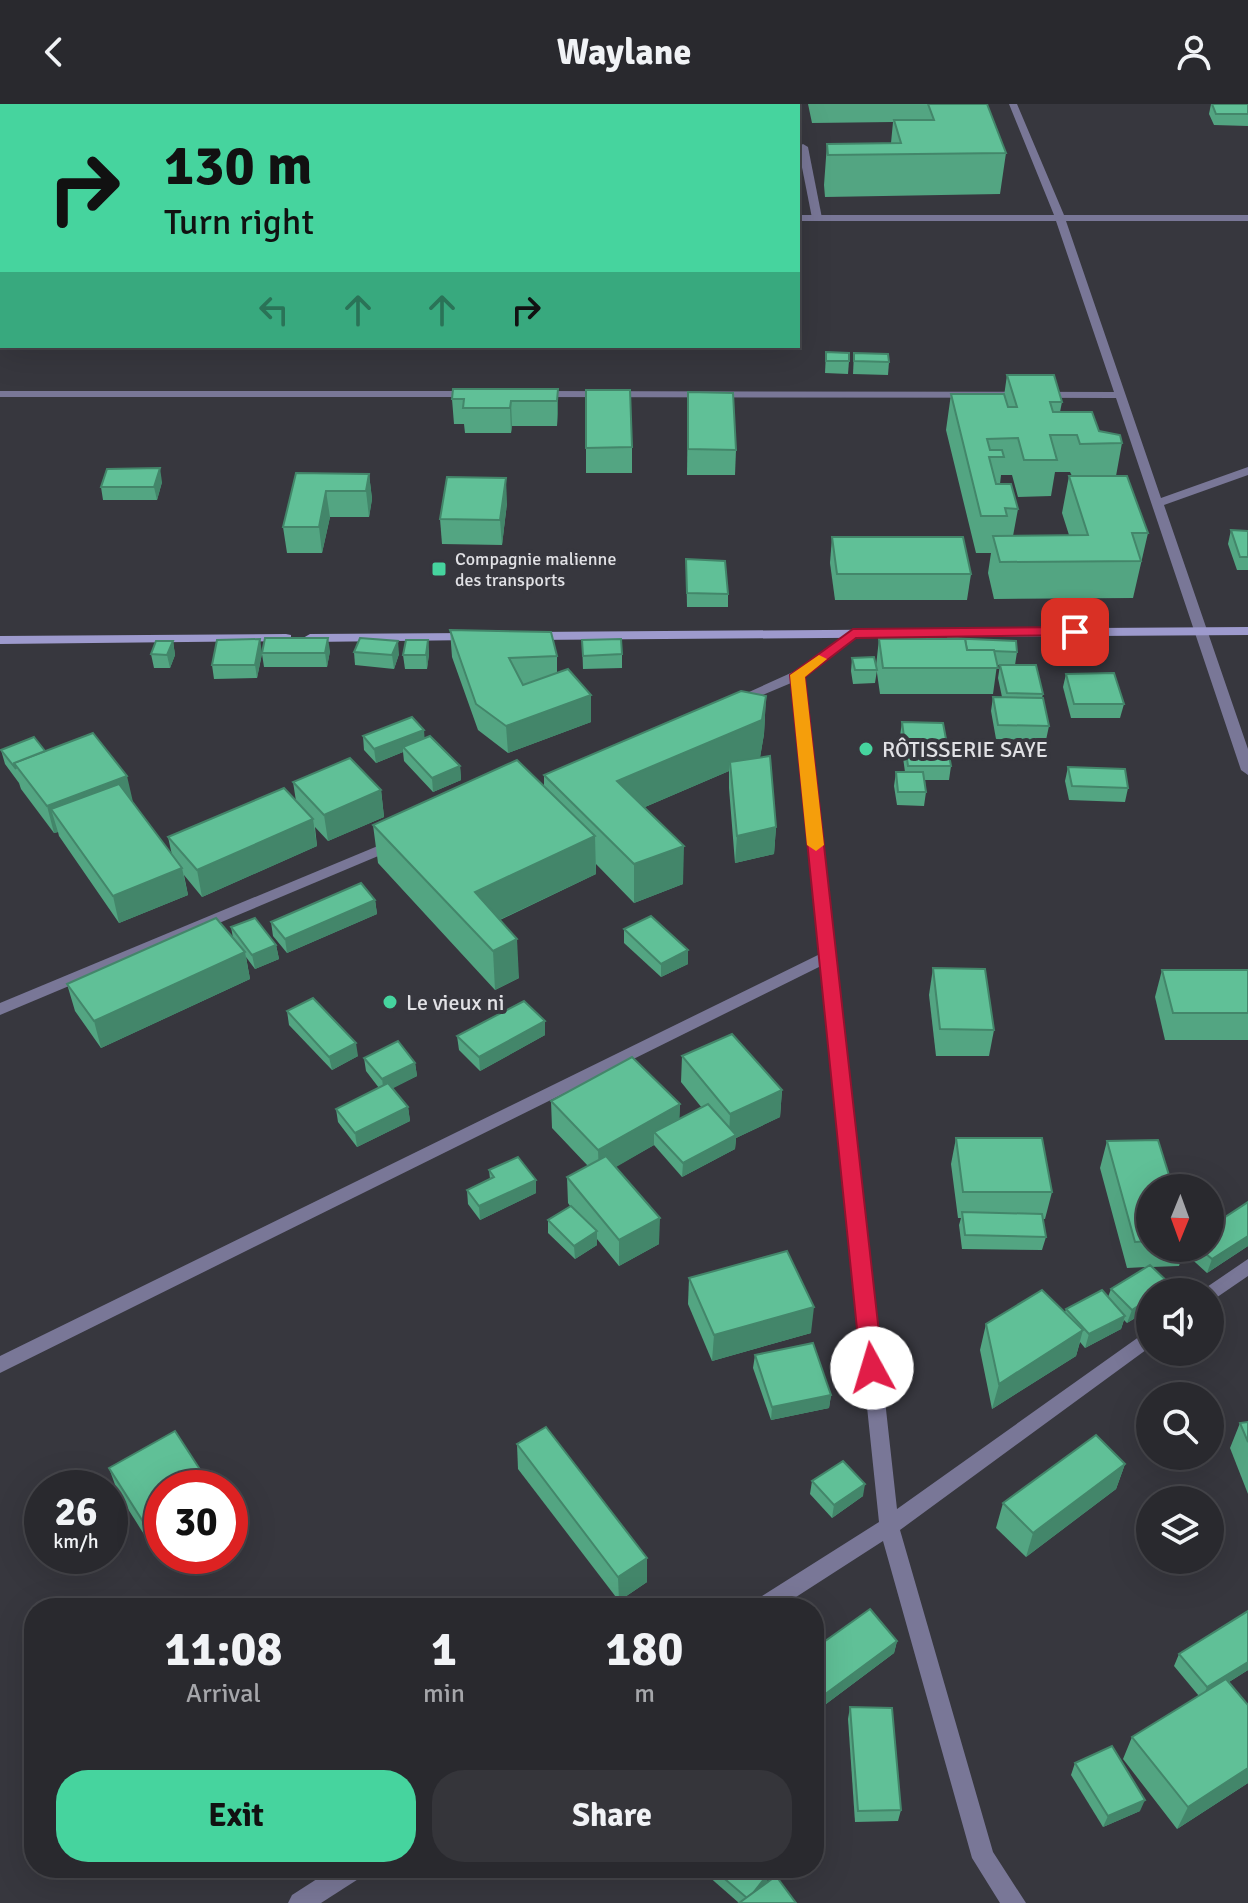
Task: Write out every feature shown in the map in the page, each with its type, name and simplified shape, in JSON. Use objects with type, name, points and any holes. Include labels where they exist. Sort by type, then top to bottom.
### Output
[{"type":"main road","points":[[521,636],[1248,631]]},
{"type":"main road","points":[[0,640],[490,637]]},
{"type":"street","points":[[1013,104],[1060,218],[1248,770]]},
{"type":"street","points":[[803,147],[817,218]]},
{"type":"street","points":[[800,218],[1248,218]]},
{"type":"street","points":[[0,394],[489,394]]},
{"type":"street","points":[[521,394],[1120,395]]},
{"type":"street","points":[[1159,503],[1248,471]]},
{"type":"street","points":[[725,706],[798,675],[853,634]]},
{"type":"street","points":[[798,675],[889,1526],[983,1858],[1014,1903]]},
{"type":"street","points":[[0,1009],[406,839]]},
{"type":"street","points":[[0,1365],[827,957]]},
{"type":"street","points":[[1224,1284],[1248,1266]]},
{"type":"street","points":[[777,1598],[889,1526],[1136,1347]]},
{"type":"street","points":[[300,1903],[339,1878]]},
{"type":"building","points":[[928,104],[987,104],[1006,153],[828,155],[827,144],[901,143],[894,120],[934,120]]},
{"type":"building","points":[[1212,104],[1248,104],[1248,114],[1216,114]]},
{"type":"building","points":[[826,352],[849,353],[849,361],[826,361]]},
{"type":"building","points":[[854,353],[888,354],[889,362],[854,361]]},
{"type":"building","points":[[1007,375],[1054,375],[1062,402],[1050,402],[1053,412],[1092,412],[1099,431],[1120,435],[1122,443],[1080,444],[1077,435],[1050,435],[1057,460],[1024,460],[1018,438],[987,439],[990,450],[1002,450],[1004,457],[989,457],[996,484],[1011,484],[1018,509],[1005,508],[1007,516],[981,516],[951,394],[1004,394],[1008,407],[1017,407]]},
{"type":"building","points":[[453,389],[558,389],[557,401],[511,401],[510,408],[463,408],[464,399],[452,399]]},
{"type":"building","points":[[586,390],[630,390],[632,447],[586,448]]},
{"type":"building","points":[[688,392],[733,393],[736,450],[688,449]]},
{"type":"building","points":[[160,468],[154,487],[101,487],[107,469]]},
{"type":"building","points":[[296,473],[369,474],[366,491],[326,491],[319,527],[283,527]]},
{"type":"building","points":[[1069,476],[1127,476],[1148,533],[1132,533],[1141,561],[1000,562],[993,536],[1088,535]]},
{"type":"building","points":[[447,477],[506,478],[500,520],[440,519]]},
{"type":"building","points":[[1231,530],[1248,531],[1248,557],[1240,557]]},
{"type":"building","points":[[832,537],[963,537],[971,574],[837,574]]},
{"type":"building","points":[[686,559],[725,561],[728,594],[687,593]]},
{"type":"building","points":[[450,630],[551,632],[557,656],[509,658],[523,685],[568,669],[591,695],[506,726],[476,704]]},
{"type":"building","points":[[265,638],[328,638],[325,653],[262,653]]},
{"type":"building","points":[[360,638],[398,641],[392,655],[354,652]]},
{"type":"building","points":[[947,638],[1016,641],[1017,652],[967,650],[965,639]]},
{"type":"building","points":[[260,639],[255,665],[212,665],[217,640]]},
{"type":"building","points":[[621,639],[622,654],[583,656],[582,640]]},
{"type":"building","points":[[879,639],[965,639],[967,650],[994,650],[998,668],[883,668]]},
{"type":"building","points":[[406,640],[428,640],[426,655],[403,655]]},
{"type":"building","points":[[156,641],[173,641],[167,655],[151,654]]},
{"type":"building","points":[[874,657],[877,670],[855,670],[852,658]]},
{"type":"building","points":[[1000,665],[1036,665],[1043,694],[1007,693]]},
{"type":"building","points":[[1114,673],[1124,704],[1074,704],[1066,674]]},
{"type":"building","points":[[741,691],[766,696],[762,720],[617,781],[684,846],[634,864],[544,775]]},
{"type":"building","points":[[993,697],[1043,698],[1049,726],[998,725]]},
{"type":"building","points":[[412,717],[424,730],[374,749],[363,736]]},
{"type":"building","points":[[902,722],[943,723],[951,766],[908,766]]},
{"type":"building","points":[[93,733],[127,776],[47,806],[14,763]]},
{"type":"building","points":[[430,736],[460,766],[432,778],[403,747]]},
{"type":"building","points":[[34,737],[45,751],[14,763],[16,769],[1,750]]},
{"type":"building","points":[[770,756],[776,827],[737,836],[730,762]]},
{"type":"building","points":[[350,758],[381,790],[324,815],[293,782]]},
{"type":"building","points":[[517,760],[595,836],[475,892],[517,939],[493,951],[373,825]]},
{"type":"building","points":[[1068,767],[1125,769],[1128,788],[1072,786]]},
{"type":"building","points":[[896,772],[923,772],[926,792],[898,792]]},
{"type":"building","points":[[119,784],[182,868],[113,896],[51,809]]},
{"type":"building","points":[[284,788],[313,819],[197,870],[168,837]]},
{"type":"building","points":[[361,883],[375,900],[285,939],[271,922]]},
{"type":"building","points":[[651,916],[688,950],[661,964],[624,929]]},
{"type":"building","points":[[216,918],[245,952],[94,1021],[67,984]]},
{"type":"building","points":[[255,918],[276,945],[252,955],[231,927]]},
{"type":"building","points":[[933,968],[985,969],[994,1030],[940,1029]]},
{"type":"building","points":[[1162,970],[1248,970],[1248,1013],[1173,1013]]},
{"type":"building","points":[[313,998],[356,1043],[329,1057],[287,1011]]},
{"type":"building","points":[[524,1001],[545,1021],[479,1057],[457,1036]]},
{"type":"building","points":[[732,1034],[782,1090],[730,1114],[682,1056]]},
{"type":"building","points":[[398,1041],[415,1063],[382,1079],[364,1058]]},
{"type":"building","points":[[632,1057],[680,1104],[598,1150],[551,1101]]},
{"type":"building","points":[[388,1083],[408,1107],[355,1133],[336,1109]]},
{"type":"building","points":[[708,1104],[736,1135],[683,1163],[654,1132]]},
{"type":"building","points":[[956,1138],[1042,1138],[1052,1192],[963,1192]]},
{"type":"building","points":[[1158,1140],[1169,1174],[1136,1174],[1136,1242],[1135,1242],[1107,1141]]},
{"type":"building","points":[[606,1156],[660,1218],[619,1240],[567,1177]]},
{"type":"building","points":[[518,1157],[536,1180],[479,1206],[467,1190],[494,1177],[489,1170]]},
{"type":"building","points":[[1248,1202],[1248,1236],[1224,1251],[1224,1218]]},
{"type":"building","points":[[571,1206],[597,1231],[574,1246],[548,1220]]},
{"type":"building","points":[[962,1212],[1042,1214],[1046,1237],[965,1235]]},
{"type":"building","points":[[787,1251],[814,1307],[714,1335],[689,1278]]},
{"type":"building","points":[[1150,1265],[1164,1278],[1136,1278],[1136,1307],[1132,1310],[1111,1289]]},
{"type":"building","points":[[1042,1290],[1083,1330],[999,1384],[986,1324]]},
{"type":"building","points":[[1102,1290],[1125,1316],[1089,1334],[1066,1309]]},
{"type":"building","points":[[813,1343],[831,1395],[772,1407],[755,1355]]},
{"type":"building","points":[[1248,1422],[1248,1442],[1240,1423]]},
{"type":"building","points":[[546,1427],[647,1558],[618,1577],[517,1444]]},
{"type":"building","points":[[175,1431],[200,1470],[144,1470],[144,1523],[128,1498],[128,1470],[109,1468]]},
{"type":"building","points":[[1096,1435],[1125,1464],[1033,1533],[1003,1503]]},
{"type":"building","points":[[843,1461],[865,1484],[834,1505],[812,1481]]},
{"type":"building","points":[[870,1609],[897,1641],[824,1695],[824,1642]]},
{"type":"building","points":[[1248,1611],[1248,1662],[1207,1687],[1179,1654]]},
{"type":"building","points":[[1226,1679],[1248,1705],[1248,1768],[1188,1807],[1132,1737]]},
{"type":"building","points":[[850,1707],[892,1708],[901,1810],[858,1811]]},
{"type":"building","points":[[1112,1746],[1145,1800],[1108,1816],[1075,1763]]},
{"type":"building","points":[[724,1878],[765,1878],[747,1898]]},
{"type":"building","points":[[777,1878],[796,1903],[739,1903]]},
{"type":"slow traffic","points":[[816,845],[798,675],[819,659]]},
{"type":"place","name":"Compagnie malienne des transports","points":[[439,569]]},
{"type":"place","name":"RÔTISSERIE SAYE","points":[[866,749]]},
{"type":"place","name":"Le vieux ni","points":[[390,1002]]},
{"type":"route","points":[[872,1368],[798,675],[853,634],[1075,632]]}]
